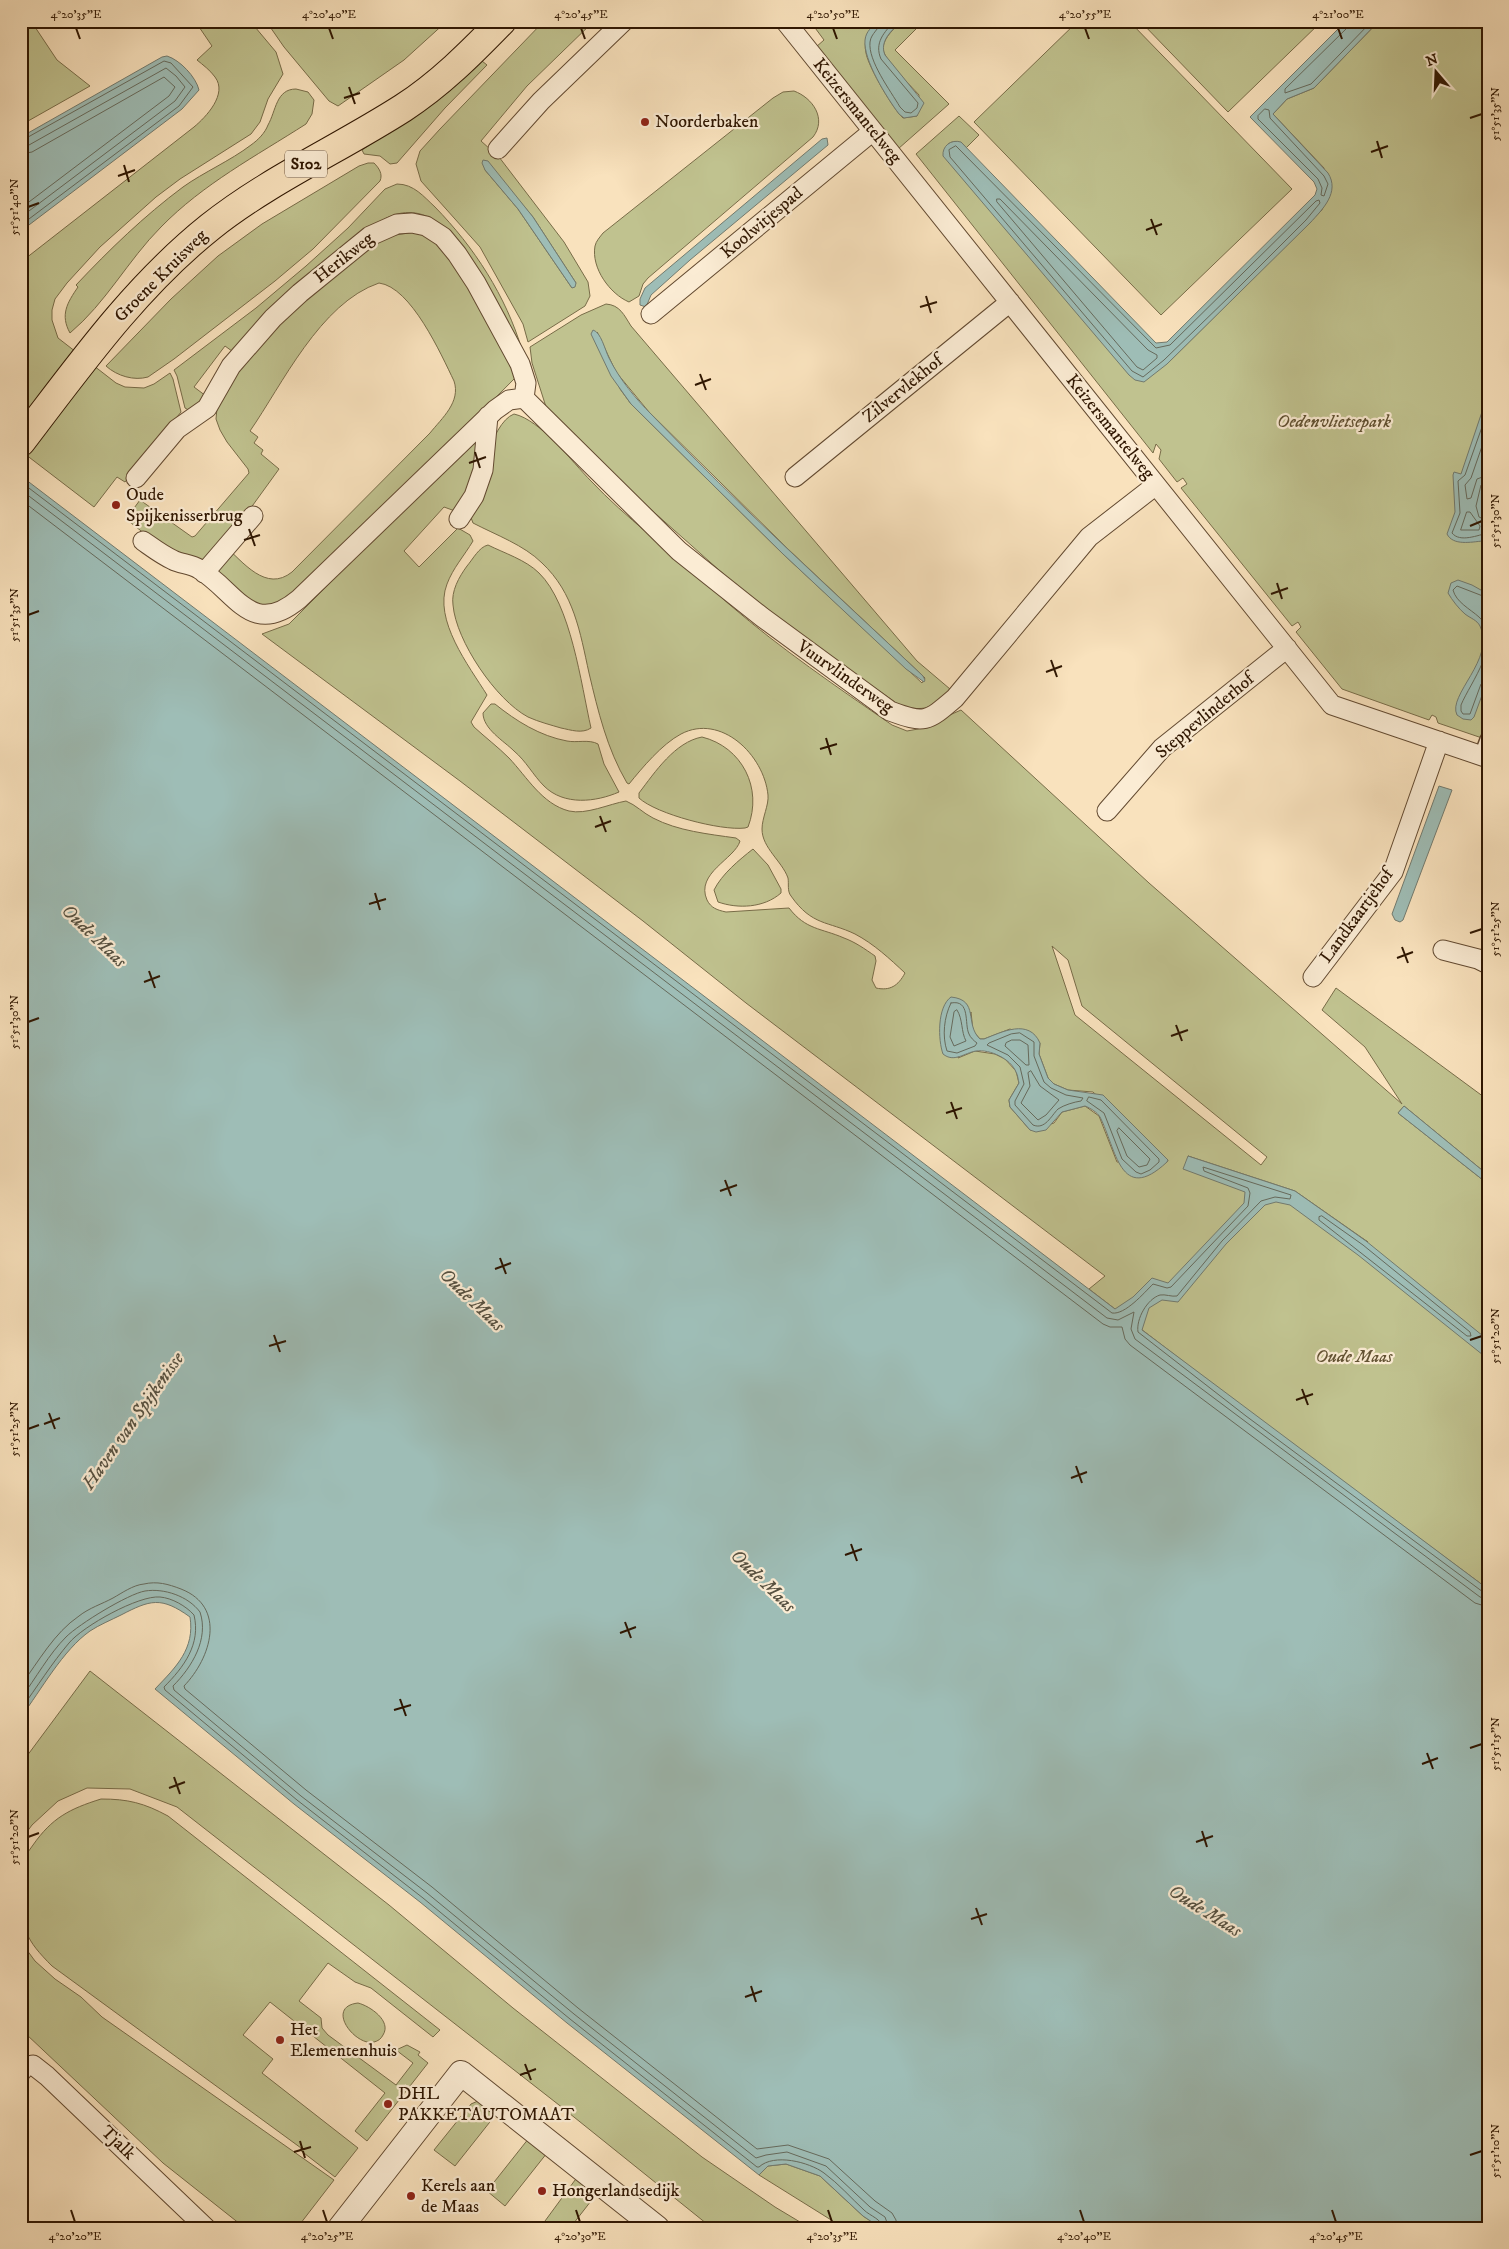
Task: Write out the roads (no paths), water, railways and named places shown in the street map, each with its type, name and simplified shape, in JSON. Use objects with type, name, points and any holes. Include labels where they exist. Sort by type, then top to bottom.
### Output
[{"type":"main road","name":"Groene Kruisweg","points":[[21,442],[105,332],[146,286],[184,248],[211,226],[257,194],[410,103],[469,54],[502,21]]},
{"type":"street","points":[[498,149],[541,101],[624,21]]},
{"type":"street","name":"Keizersmantelweg","points":[[785,21],[1332,705],[1439,741],[1486,751]]},
{"type":"street","name":"Koolwitjespad","points":[[652,314],[873,131]]},
{"type":"street","name":"Herikweg","points":[[136,478],[182,424],[207,408],[218,386],[249,344],[300,293],[370,236],[397,224],[412,223],[426,226],[443,237],[457,254],[476,282],[520,364],[526,383],[524,398]]},
{"type":"street","name":"Zilvervlekhof","points":[[795,477],[1010,302]]},
{"type":"street","points":[[143,541],[170,559],[193,566],[204,573],[243,607],[257,613],[272,615],[286,609],[488,416],[509,400],[524,398]]},
{"type":"street","name":"Vuurvlinderweg","points":[[524,398],[679,551],[762,617],[890,711],[912,720],[930,719],[955,698],[1089,537],[1156,485]]},
{"type":"street","points":[[459,520],[474,496],[483,470],[488,416]]},
{"type":"street","points":[[204,573],[253,516]]},
{"type":"street","name":"Steppevlinderhof","points":[[1107,811],[1162,748],[1287,648]]},
{"type":"street","name":"Landkaartjehof","points":[[1313,976],[1393,872],[1439,741]]},
{"type":"street","points":[[1443,950],[1478,959],[1488,964]]},
{"type":"street","name":"Tjalk","points":[[23,2067],[33,2065],[48,2076],[206,2228]]},
{"type":"street","points":[[340,2228],[461,2074],[657,2228]]},
{"type":"water","points":[[878,21],[902,21],[885,40],[884,50],[885,55],[924,103],[917,116],[904,118],[899,114],[882,89],[872,68],[865,48],[865,40],[868,32]]},
{"type":"water","points":[[1346,21],[1379,21],[1314,88],[1287,99],[1273,114],[1328,173],[1332,187],[1325,206],[1167,364],[1144,382],[1135,380],[1129,375],[943,156],[944,149],[948,144],[957,141],[961,142],[1156,343],[1167,342],[1315,195],[1317,189],[1314,182],[1250,117]]},
{"type":"water","points":[[167,56],[177,61],[187,70],[195,80],[199,90],[182,109],[21,231],[21,137],[162,57]]},
{"type":"water","points":[[827,138],[828,145],[690,260],[651,295],[646,307],[640,305],[640,299],[645,288],[822,139]]},
{"type":"water","points":[[483,160],[488,161],[533,217],[576,283],[575,287],[572,288],[518,209],[485,170],[482,163]]},
{"type":"water","points":[[593,330],[601,338],[618,374],[646,409],[752,515],[923,676],[924,682],[906,669],[783,554],[631,404],[611,376],[591,334]]},
{"type":"water","points":[[1488,394],[1488,477],[1482,502],[1483,513],[1488,517],[1488,533],[1483,541],[1458,542],[1447,534],[1455,512],[1453,475],[1454,472],[1461,474]]},
{"type":"water","points":[[21,476],[1115,1309],[1133,1297],[1152,1278],[1168,1283],[1244,1203],[1245,1192],[1183,1169],[1188,1156],[1295,1191],[1366,1241],[1488,1340],[1488,1359],[1358,1255],[1290,1205],[1276,1202],[1265,1205],[1226,1244],[1178,1302],[1162,1300],[1149,1308],[1142,1330],[1488,1589],[1488,2228],[881,2228],[863,2216],[820,2176],[786,2164],[768,2166],[759,2175],[567,2023],[420,1902],[294,1804],[155,1689],[177,1665],[190,1639],[190,1617],[180,1610],[156,1602],[140,1606],[90,1631],[62,1659],[21,1717]]},
{"type":"water","points":[[1458,580],[1488,594],[1488,679],[1474,717],[1471,720],[1463,719],[1457,715],[1456,707],[1482,651],[1483,638],[1479,624],[1463,612],[1448,593],[1451,583]]},
{"type":"water","points":[[1439,786],[1452,790],[1403,920],[1400,922],[1395,920],[1392,914]]},
{"type":"water","points":[[951,997],[966,1003],[975,1033],[980,1039],[1015,1029],[1029,1031],[1035,1035],[1040,1043],[1039,1054],[1048,1078],[1054,1084],[1068,1090],[1103,1095],[1168,1160],[1167,1162],[1151,1174],[1139,1178],[1129,1175],[1122,1168],[1116,1156],[1100,1117],[1093,1110],[1085,1106],[1062,1112],[1046,1130],[1036,1132],[1030,1130],[1010,1107],[1009,1100],[1019,1083],[1017,1073],[1010,1063],[993,1053],[982,1051],[972,1052],[955,1058],[947,1057],[943,1054],[940,1041],[941,1016],[946,1002]]},
{"type":"water","points":[[1404,1106],[1488,1175],[1488,1184],[1398,1113]]},
{"type":"place","name":"Noorderbaken","points":[[645,122]]},
{"type":"place","name":"Oude Spijkenisserbrug","points":[[116,505]]},
{"type":"place","name":"Het Elementenhuis","points":[[280,2040]]},
{"type":"place","name":"DHL PAKKETAUTOMAAT","points":[[388,2104]]},
{"type":"place","name":"Hongerlandsedijk","points":[[542,2191]]},
{"type":"place","name":"Kerels aan de Maas","points":[[411,2196]]},
{"type":"park label","name":"Oedenvlietsepark","points":[[1334,422]]},
{"type":"park label","name":"Oude Maas","points":[[1354,1357]]},
{"type":"water label","name":"Oude Maas","points":[[94,936]]},
{"type":"water label","name":"Oude Maas","points":[[472,1300]]},
{"type":"water label","name":"Haven van Spijkenisse","points":[[133,1421]]},
{"type":"water label","name":"Oude Maas","points":[[763,1581]]},
{"type":"water label","name":"Oude Maas","points":[[1205,1911]]}]
